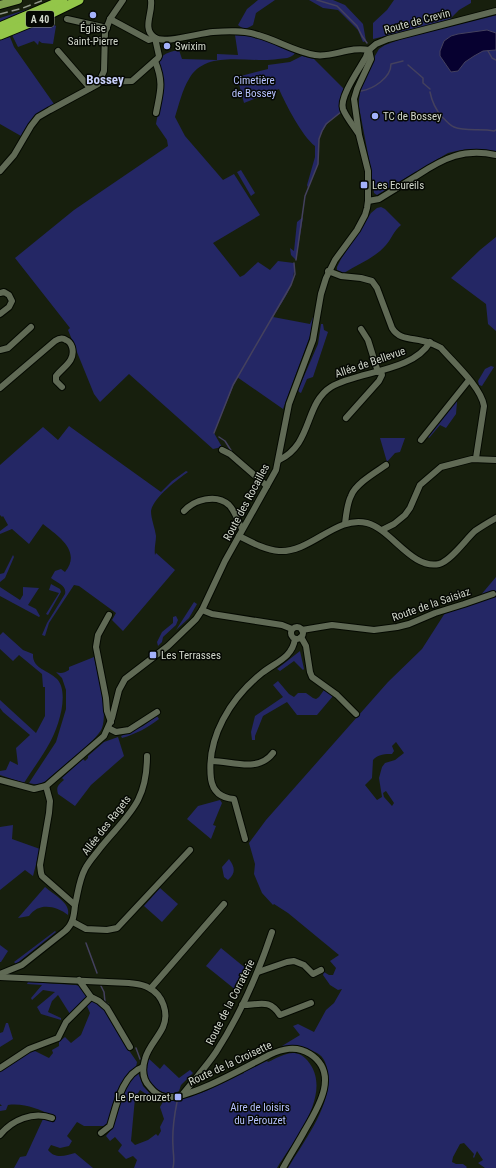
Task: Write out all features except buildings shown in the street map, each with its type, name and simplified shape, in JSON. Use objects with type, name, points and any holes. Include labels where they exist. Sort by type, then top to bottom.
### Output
[{"type":"highway","name":"A 40","points":[[0,27],[63,0]]},
{"type":"highway","name":"A 40","points":[[0,35],[44,17],[79,0]]},
{"type":"main road","points":[[0,5],[18,0]]},
{"type":"street","points":[[0,171],[14,155],[38,117],[96,85],[100,81],[104,71],[104,40],[107,28],[110,18],[123,0]]},
{"type":"street","points":[[151,0],[152,8],[148,21],[148,27],[150,33],[155,38],[164,41],[206,33],[244,32],[259,35],[299,51],[315,55],[325,56],[354,49],[369,50]]},
{"type":"street","name":"Route de Crevin","points":[[369,50],[376,44],[388,39],[496,11]]},
{"type":"street","points":[[110,18],[149,40],[155,38]]},
{"type":"street","points":[[67,19],[107,28]]},
{"type":"street","points":[[100,81],[132,81],[159,56],[155,38]]},
{"type":"street","points":[[359,135],[344,112],[342,101],[369,50]]},
{"type":"street","points":[[359,135],[354,99],[371,59],[369,50]]},
{"type":"street","points":[[58,51],[90,88]]},
{"type":"street","points":[[155,61],[161,84],[156,113]]},
{"type":"street","name":"Route des Rocailles","points":[[110,725],[117,693],[125,679],[174,640],[196,620],[242,529],[276,470],[289,404],[313,340],[321,294],[328,272],[357,230],[365,215],[368,201],[368,171],[359,135]]},
{"type":"street","points":[[368,201],[379,199],[437,163],[448,158],[465,153],[496,155]]},
{"type":"street","points":[[328,272],[340,276],[372,280],[377,288],[394,332],[401,337],[430,342],[441,348],[470,380],[484,406],[476,458]]},
{"type":"street","points":[[0,293],[4,292],[9,294],[12,301],[9,307],[0,314]]},
{"type":"street","points":[[0,350],[8,348],[31,327]]},
{"type":"street","points":[[346,418],[382,376],[368,340],[361,329]]},
{"type":"street","points":[[0,388],[54,341],[61,338],[69,342],[73,351],[69,362],[56,378],[57,382],[62,387]]},
{"type":"street","name":"Allée de Bellevue","points":[[279,460],[288,456],[298,444],[318,402],[327,390],[344,382],[403,363],[420,354],[426,349],[430,342]]},
{"type":"street","points":[[421,440],[470,380]]},
{"type":"street","points":[[222,450],[230,454],[268,486]]},
{"type":"street","points":[[382,530],[394,524],[405,515],[410,508],[418,487],[434,471],[447,464],[476,458],[496,460]]},
{"type":"street","points":[[345,524],[350,498],[353,491],[386,465]]},
{"type":"street","points":[[184,512],[189,506],[200,501],[213,499],[221,500],[231,507],[242,529]]},
{"type":"street","points":[[239,536],[267,549],[284,551],[304,545],[345,524],[364,523],[382,530],[396,544],[417,560],[438,564],[445,561],[459,549],[478,528],[496,518]]},
{"type":"street","name":"Route de la Saisiaz","points":[[302,630],[332,625],[374,630],[397,628],[435,613],[493,594]]},
{"type":"street","points":[[202,610],[212,614],[282,625],[292,629]]},
{"type":"street","points":[[109,615],[98,635],[96,647],[110,725],[116,732],[129,730],[157,712]]},
{"type":"street","points":[[245,838],[234,799],[222,796],[217,793],[214,788],[211,778],[213,745],[224,718],[232,704],[255,679],[288,655],[298,638],[303,634],[302,630],[297,626],[292,629]]},
{"type":"street","points":[[292,629],[291,635],[298,638],[306,646],[312,678],[337,695],[356,714]]},
{"type":"street","points":[[0,780],[31,789],[46,786],[104,736],[110,725]]},
{"type":"street","points":[[212,761],[255,764],[262,762],[273,753]]},
{"type":"street","name":"Allée des Ragets","points":[[73,922],[80,880],[86,866],[140,799],[146,781],[147,756]]},
{"type":"street","points":[[46,786],[50,801],[40,865],[41,873],[45,879],[75,905]]},
{"type":"street","points":[[0,974],[22,965],[65,931],[73,922],[86,930],[117,928],[190,850]]},
{"type":"street","points":[[151,988],[224,904]]},
{"type":"street","name":"Route de la Corraterie","points":[[182,1096],[216,1052],[242,1005],[258,972],[272,932]]},
{"type":"street","points":[[258,972],[293,961],[301,963],[313,974],[321,970]]},
{"type":"street","points":[[0,977],[135,984],[151,988],[163,1002],[166,1018],[162,1028],[147,1052],[143,1067],[135,1069],[124,1084],[112,1116],[110,1126],[101,1133]]},
{"type":"street","points":[[80,980],[91,997],[99,1001],[107,1008],[130,1047]]},
{"type":"street","points":[[0,1068],[29,1049],[56,1040],[66,1022],[91,997]]},
{"type":"street","points":[[242,1005],[268,1004],[274,1007],[280,1015],[312,1003]]},
{"type":"street","name":"Route de la Croisette","points":[[143,1067],[144,1078],[147,1085],[154,1091],[164,1097],[182,1096],[195,1092],[281,1050],[296,1048],[312,1055],[320,1064],[324,1073],[325,1082],[323,1094],[318,1108],[283,1168]]},
{"type":"street","points":[[0,1135],[10,1125],[25,1118],[34,1116],[52,1118]]},
{"type":"green space","points":[[258,0],[275,0],[256,13],[253,25],[245,28],[240,27],[238,25],[247,9]]},
{"type":"green space","points":[[309,0],[333,0],[345,5],[363,24],[366,41],[363,42],[358,30],[338,10],[323,8]]},
{"type":"green space","points":[[394,0],[471,0],[471,3],[459,10],[448,21],[373,39],[373,23],[387,10]]},
{"type":"green space","points":[[44,4],[0,22],[0,18]]},
{"type":"green space","points":[[496,15],[496,151],[473,149],[448,153],[377,195],[374,193],[359,107],[359,99],[362,84],[379,49],[385,45],[407,37]]},
{"type":"green space","points":[[47,21],[56,26],[53,44],[42,43],[39,41],[38,45],[34,41],[18,47],[12,35]]},
{"type":"green space","points":[[235,35],[258,37],[295,53],[292,56],[285,58],[267,60],[217,60],[217,54],[238,55]]},
{"type":"green space","points":[[10,37],[14,47],[54,104],[34,117],[21,136],[0,124],[0,40]]},
{"type":"green space","points":[[179,50],[182,59],[217,60],[197,69],[189,79],[175,117],[185,136],[223,180],[234,174],[260,215],[213,243],[240,277],[258,262],[270,270],[278,261],[294,263],[291,285],[273,317],[310,324],[313,317],[314,318],[310,336],[283,409],[237,377],[214,433],[222,447],[213,449],[129,374],[100,402],[94,394],[68,330],[70,328],[15,258],[74,210],[168,146],[167,140],[156,124],[164,89],[164,81],[159,62],[164,55]]},
{"type":"green space","name":"Cimetière de Bossey","points":[[302,56],[314,59],[344,89],[340,100],[341,112],[329,121],[320,135],[318,164],[308,188],[307,185],[315,157],[315,146],[300,128],[279,89],[244,103],[237,77],[268,69],[268,65],[290,62]]},
{"type":"green space","points":[[241,170],[255,193],[251,196],[237,172]]},
{"type":"green space","points":[[381,207],[401,225],[382,250],[377,254],[344,273],[337,270],[341,259],[371,213],[377,208]]},
{"type":"green space","points":[[303,217],[296,260],[291,255],[290,248],[294,251],[297,222]]},
{"type":"green space","points":[[496,237],[496,331],[488,324],[486,304],[451,278]]},
{"type":"green space","points":[[321,324],[323,324],[324,330],[328,332],[313,377],[307,379],[301,393],[298,390],[318,344]]},
{"type":"green space","points":[[491,366],[494,367],[482,386],[479,385],[478,381],[485,369]]},
{"type":"green space","points":[[455,401],[457,402],[456,414],[446,428],[440,425],[429,438],[427,436]]},
{"type":"green space","points":[[69,426],[161,492],[172,481],[186,471],[188,472],[172,484],[156,500],[151,511],[156,536],[155,555],[156,553],[175,570],[123,631],[112,620],[116,613],[79,586],[74,585],[49,623],[45,636],[42,635],[47,623],[65,594],[65,589],[51,578],[55,571],[61,569],[65,572],[70,564],[71,557],[69,551],[61,539],[43,524],[29,544],[12,529],[0,534],[0,531],[8,525],[3,516],[2,517],[0,515],[0,465],[43,427],[58,440]]},
{"type":"green space","points":[[380,438],[405,438],[400,452],[395,453],[387,462]]},
{"type":"green space","points":[[13,555],[14,557],[5,578],[0,582],[0,574],[4,573]]},
{"type":"green space","points":[[496,577],[496,1168],[485,1168],[478,1163],[483,1160],[477,1151],[474,1158],[474,1154],[464,1143],[460,1144],[452,1162],[456,1164],[463,1164],[467,1167],[466,1168],[288,1168],[310,1133],[323,1107],[327,1094],[328,1081],[327,1068],[323,1058],[320,1055],[299,1046],[282,1046],[300,1035],[293,1026],[298,1024],[314,1032],[326,1010],[334,1003],[342,989],[338,990],[330,985],[323,975],[324,972],[329,975],[333,975],[336,968],[330,961],[339,955],[288,913],[274,904],[273,905],[262,893],[254,874],[255,864],[249,843],[266,820],[388,682],[422,649],[445,613],[480,596]],"holes":[[[396,742],[404,753],[395,760],[385,763],[382,767],[379,778],[382,797],[377,800],[365,785],[372,778],[373,760],[380,755],[392,754],[394,751],[392,746]],[[386,791],[394,803],[392,806],[384,797],[383,793]]]},
{"type":"green space","points":[[51,584],[60,589],[61,592],[48,615],[46,614],[59,593],[49,590]]},
{"type":"green space","points":[[0,587],[20,600],[23,595],[23,587],[39,588],[28,605],[36,609],[40,616],[39,617],[0,596]]},
{"type":"green space","points":[[194,602],[197,604],[189,618],[176,630]]},
{"type":"green space","points":[[176,616],[178,620],[176,625],[163,637],[162,642],[158,646],[157,642],[162,632],[173,623],[173,617]]},
{"type":"green space","points":[[3,632],[23,650],[33,654],[35,663],[41,669],[57,679],[61,685],[63,702],[56,729],[43,754],[24,783],[0,775],[0,771],[6,770],[10,761],[18,765],[16,748],[30,735],[3,712],[0,708],[0,700],[36,733],[45,716],[45,687],[43,687],[42,674],[19,655],[13,661],[0,649],[0,635]]},
{"type":"green space","points":[[300,651],[303,670],[294,661],[280,671],[277,669]]},
{"type":"green space","points":[[94,657],[103,703],[104,721],[102,728],[93,740],[46,781],[38,785],[29,783],[56,742],[66,709],[66,690],[62,678],[56,672],[64,672],[69,670],[69,667]]},
{"type":"green space","points":[[278,681],[289,694],[294,697],[298,693],[306,693],[316,699],[324,690],[333,696],[317,715],[297,715],[287,702],[263,716],[255,736],[255,740],[252,740],[251,732],[255,716],[283,697],[273,685]]},
{"type":"green space","points":[[157,716],[159,719],[150,725],[137,733],[122,738],[121,736],[143,726]]},
{"type":"green space","points":[[118,737],[124,756],[91,785],[75,806],[58,794],[58,786],[64,780],[62,778],[83,759],[85,761],[88,756],[104,742]]},
{"type":"green space","points":[[220,800],[222,803],[213,825],[216,826],[211,839],[187,819],[198,806]]},
{"type":"green space","points":[[13,825],[12,839],[40,849],[33,876],[25,870],[0,890],[0,827]]},
{"type":"green space","points":[[229,859],[234,870],[228,880],[224,877],[222,867]]},
{"type":"green space","points":[[45,887],[64,903],[67,907],[68,915],[58,909],[43,907],[33,912],[29,916],[18,918]]},
{"type":"green space","points":[[160,888],[178,904],[162,922],[144,906]]},
{"type":"green space","points":[[55,931],[56,932],[16,964],[14,962]]},
{"type":"green space","points":[[0,945],[8,951],[1,962],[0,962]]},
{"type":"green space","points":[[221,948],[249,971],[237,991],[206,966]]},
{"type":"green space","points":[[28,982],[76,985],[82,987],[86,998],[70,1014],[58,995],[52,1001],[48,1012],[61,1018],[61,1020],[41,1014],[37,1007],[55,992],[43,990],[32,1000],[31,998],[42,985],[27,984]]},
{"type":"green space","name":"Aire de loisirs du Pérouzet","points":[[92,1000],[105,1007],[128,1049],[137,1062],[136,1067],[143,1086],[152,1096],[151,1097],[140,1090],[135,1098],[131,1141],[135,1145],[148,1140],[156,1134],[158,1136],[164,1119],[160,1107],[164,1100],[183,1098],[205,1091],[267,1061],[268,1062],[283,1055],[293,1053],[298,1054],[307,1060],[314,1073],[317,1086],[314,1101],[309,1116],[277,1168],[134,1168],[137,1160],[133,1156],[126,1159],[118,1151],[122,1145],[115,1137],[110,1141],[106,1136],[110,1131],[106,1126],[84,1126],[77,1122],[67,1136],[72,1141],[69,1146],[60,1148],[51,1145],[48,1150],[57,1156],[75,1153],[93,1168],[14,1168],[20,1157],[26,1156],[43,1119],[52,1121],[53,1116],[37,1109],[20,1105],[8,1105],[6,1110],[0,1111],[0,1106],[2,1106],[0,1104],[0,1070],[33,1050],[49,1058],[53,1053],[52,1050],[59,1046],[59,1042],[65,1037],[71,1043],[81,1035],[90,1013],[87,1006]]},
{"type":"green space","points":[[6,1023],[8,1023],[13,1039],[0,1047],[0,1033],[3,1032]]},
{"type":"green space","points":[[148,1058],[160,1069],[164,1064],[179,1078],[190,1070],[193,1073],[181,1085],[179,1091],[175,1093],[162,1092],[151,1085],[149,1081],[147,1073]]},
{"type":"shaded area","points":[[487,30],[496,33],[496,50],[483,51],[465,62],[458,71],[451,72],[440,56],[440,51],[444,41],[451,36],[458,34]]},
{"type":"waterway","points":[[317,0],[337,6],[357,26],[367,43]]},
{"type":"waterway","points":[[488,51],[492,58],[496,60]]},
{"type":"waterway","points":[[361,91],[371,88],[385,78],[391,64],[403,61]]},
{"type":"waterway","points":[[408,65],[423,78],[423,83],[430,89]]},
{"type":"waterway","points":[[430,92],[438,112],[452,126],[463,129],[496,130]]},
{"type":"waterway","points":[[296,260],[305,196],[318,164],[319,139],[326,124],[341,112]]},
{"type":"waterway","points":[[214,433],[233,385],[291,285],[295,274],[294,263]]},
{"type":"waterway","points":[[219,437],[225,441],[232,452]]},
{"type":"waterway","points":[[86,943],[97,973]]},
{"type":"waterway","points":[[101,986],[104,992],[105,1002],[108,1004]]},
{"type":"waterway","points":[[136,1048],[140,1059]]},
{"type":"waterway","points":[[173,1168],[173,1129],[177,1102]]},
{"type":"railway","points":[[0,14],[23,8],[44,0]]},
{"type":"place","name":"Église Saint-Pierre","points":[[93,15]]},
{"type":"place","name":"Swixim","points":[[167,46]]},
{"type":"place","name":"TC de Bossey","points":[[375,116]]},
{"type":"place","name":"Les Ecureils","points":[[364,185]]},
{"type":"place","name":"Les Terrasses","points":[[153,655]]},
{"type":"place","name":"Le Perrouzet","points":[[178,1097]]},
{"type":"district","name":"Bossey","points":[[105,79]]}]
